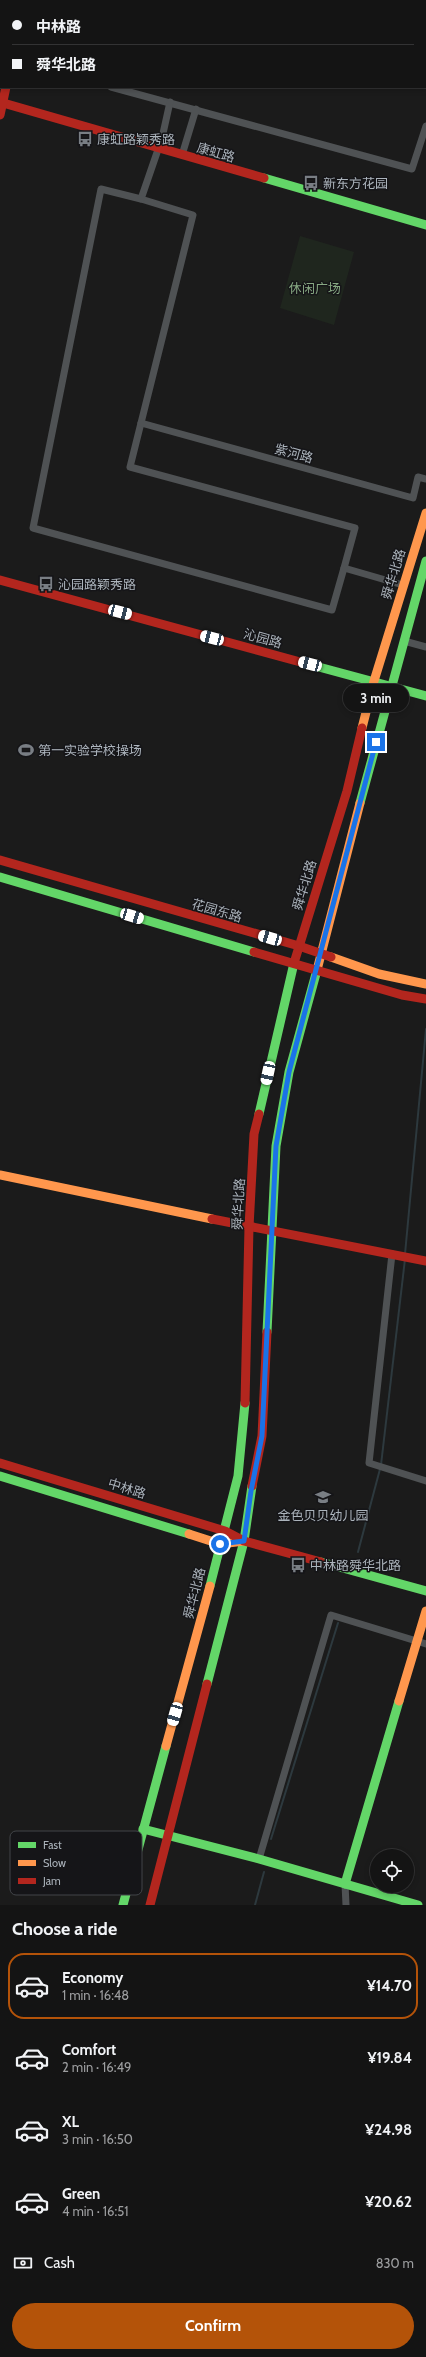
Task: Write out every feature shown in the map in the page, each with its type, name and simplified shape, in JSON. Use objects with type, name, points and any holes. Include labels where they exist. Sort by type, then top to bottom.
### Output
[{"type":"main road","points":[[0,115],[1,102],[5,88]]},
{"type":"main road","name":"康虹路","points":[[1,102],[182,156],[426,224]]},
{"type":"main road","name":"舜华北路","points":[[142,1836],[220,1544],[225,1531],[238,1476],[245,1421],[249,1227],[254,1134],[294,963],[347,791],[374,681],[426,513]]},
{"type":"main road","points":[[150,1905],[244,1541],[251,1491],[262,1436],[270,1229],[276,1146],[289,1072],[391,686],[426,561]]},
{"type":"main road","name":"沁园路","points":[[0,580],[426,696]]},
{"type":"main road","name":"花园东路","points":[[0,860],[299,946],[379,974],[426,984]]},
{"type":"main road","points":[[0,877],[402,995],[426,999]]},
{"type":"main road","points":[[0,1175],[249,1227],[270,1229],[426,1261]]},
{"type":"main road","name":"中林路","points":[[0,1463],[225,1531],[244,1541],[426,1590]]},
{"type":"main road","name":"中林路","points":[[0,1476],[220,1544],[244,1541]]},
{"type":"main road","points":[[345,1884],[422,1642],[426,1611]]},
{"type":"main road","points":[[144,1829],[259,1859],[418,1905]]},
{"type":"main road","name":"舜华北路","points":[[123,1905],[126,1895]]},
{"type":"street","points":[[115,88],[412,169],[426,126]]},
{"type":"street","points":[[141,199],[158,148],[170,102]]},
{"type":"street","points":[[182,156],[196,109]]},
{"type":"street","points":[[101,189],[141,199],[193,215],[141,424],[130,467],[355,528],[332,610],[33,528],[101,189]]},
{"type":"street","name":"紫河路","points":[[141,424],[413,498],[418,477],[426,480]]},
{"type":"street","points":[[344,568],[403,585]]},
{"type":"street","points":[[404,641],[426,647]]},
{"type":"street","points":[[392,1254],[369,1463],[426,1481]]},
{"type":"street","points":[[259,1859],[331,1615],[422,1642]]},
{"type":"street","points":[[345,1884],[346,1905]]},
{"type":"green space","name":"休闲广场","points":[[300,236],[354,252],[334,325],[280,308]]},
{"type":"waterway","points":[[405,1254],[426,1029]]},
{"type":"waterway","points":[[381,1465],[405,1259]]},
{"type":"waterway","points":[[358,1552],[380,1469]]},
{"type":"waterway","points":[[271,1839],[338,1623]]},
{"type":"waterway","points":[[255,1905],[264,1872]]},
{"type":"traffic: fast","points":[[264,178],[426,225]]},
{"type":"traffic: fast","points":[[360,803],[426,561]]},
{"type":"traffic: fast","points":[[304,663],[426,696]]},
{"type":"traffic: fast","points":[[0,877],[254,952]]},
{"type":"traffic: fast","points":[[259,1114],[294,963]]},
{"type":"traffic: fast","points":[[267,1332],[276,1146],[289,1072],[317,970]]},
{"type":"traffic: fast","points":[[210,1586],[238,1476],[245,1403]]},
{"type":"traffic: fast","points":[[0,1476],[189,1534]]},
{"type":"traffic: fast","points":[[207,1684],[244,1541],[252,1486]]},
{"type":"traffic: fast","points":[[321,1562],[426,1591]]},
{"type":"traffic: fast","points":[[345,1884],[399,1701]]},
{"type":"traffic: fast","points":[[142,1835],[166,1746]]},
{"type":"traffic: fast","points":[[143,1829],[259,1859],[418,1905]]},
{"type":"traffic: fast","points":[[123,1905],[126,1895]]},
{"type":"traffic: slow","points":[[362,728],[374,681],[426,513]]},
{"type":"traffic: slow","points":[[317,970],[360,803]]},
{"type":"traffic: slow","points":[[331,957],[379,974],[426,984]]},
{"type":"traffic: slow","points":[[0,1175],[212,1219]]},
{"type":"traffic: slow","points":[[189,1534],[220,1544],[244,1541]]},
{"type":"traffic: slow","points":[[166,1746],[210,1586]]},
{"type":"traffic: slow","points":[[399,1701],[426,1611]]},
{"type":"traffic: jam","points":[[0,115],[6,88]]},
{"type":"traffic: jam","points":[[0,102],[264,178]]},
{"type":"traffic: jam","points":[[0,580],[304,663]]},
{"type":"traffic: jam","points":[[294,963],[347,791],[362,728]]},
{"type":"traffic: jam","points":[[0,860],[299,946],[331,957]]},
{"type":"traffic: jam","points":[[254,952],[402,995],[426,999]]},
{"type":"traffic: jam","points":[[245,1403],[249,1227],[254,1134],[259,1114]]},
{"type":"traffic: jam","points":[[212,1219],[426,1261]]},
{"type":"traffic: jam","points":[[252,1486],[262,1436],[267,1332]]},
{"type":"traffic: jam","points":[[0,1463],[225,1531],[244,1541],[321,1562]]},
{"type":"traffic: jam","points":[[150,1905],[207,1684]]},
{"type":"place","name":"康虹路颖秀路","points":[[85,139]]},
{"type":"place","name":"新东方花园","points":[[311,183]]},
{"type":"place","name":"沁园路颖秀路","points":[[46,584]]},
{"type":"place","name":"第一实验学校操场","points":[[26,750]]},
{"type":"place","name":"金色贝贝幼儿园","points":[[323,1497]]},
{"type":"place","name":"中林路舜华北路","points":[[298,1565]]},
{"type":"route","points":[[220,1544],[244,1541],[251,1491],[262,1436],[270,1229],[276,1146],[289,1072],[376,742]]}]
